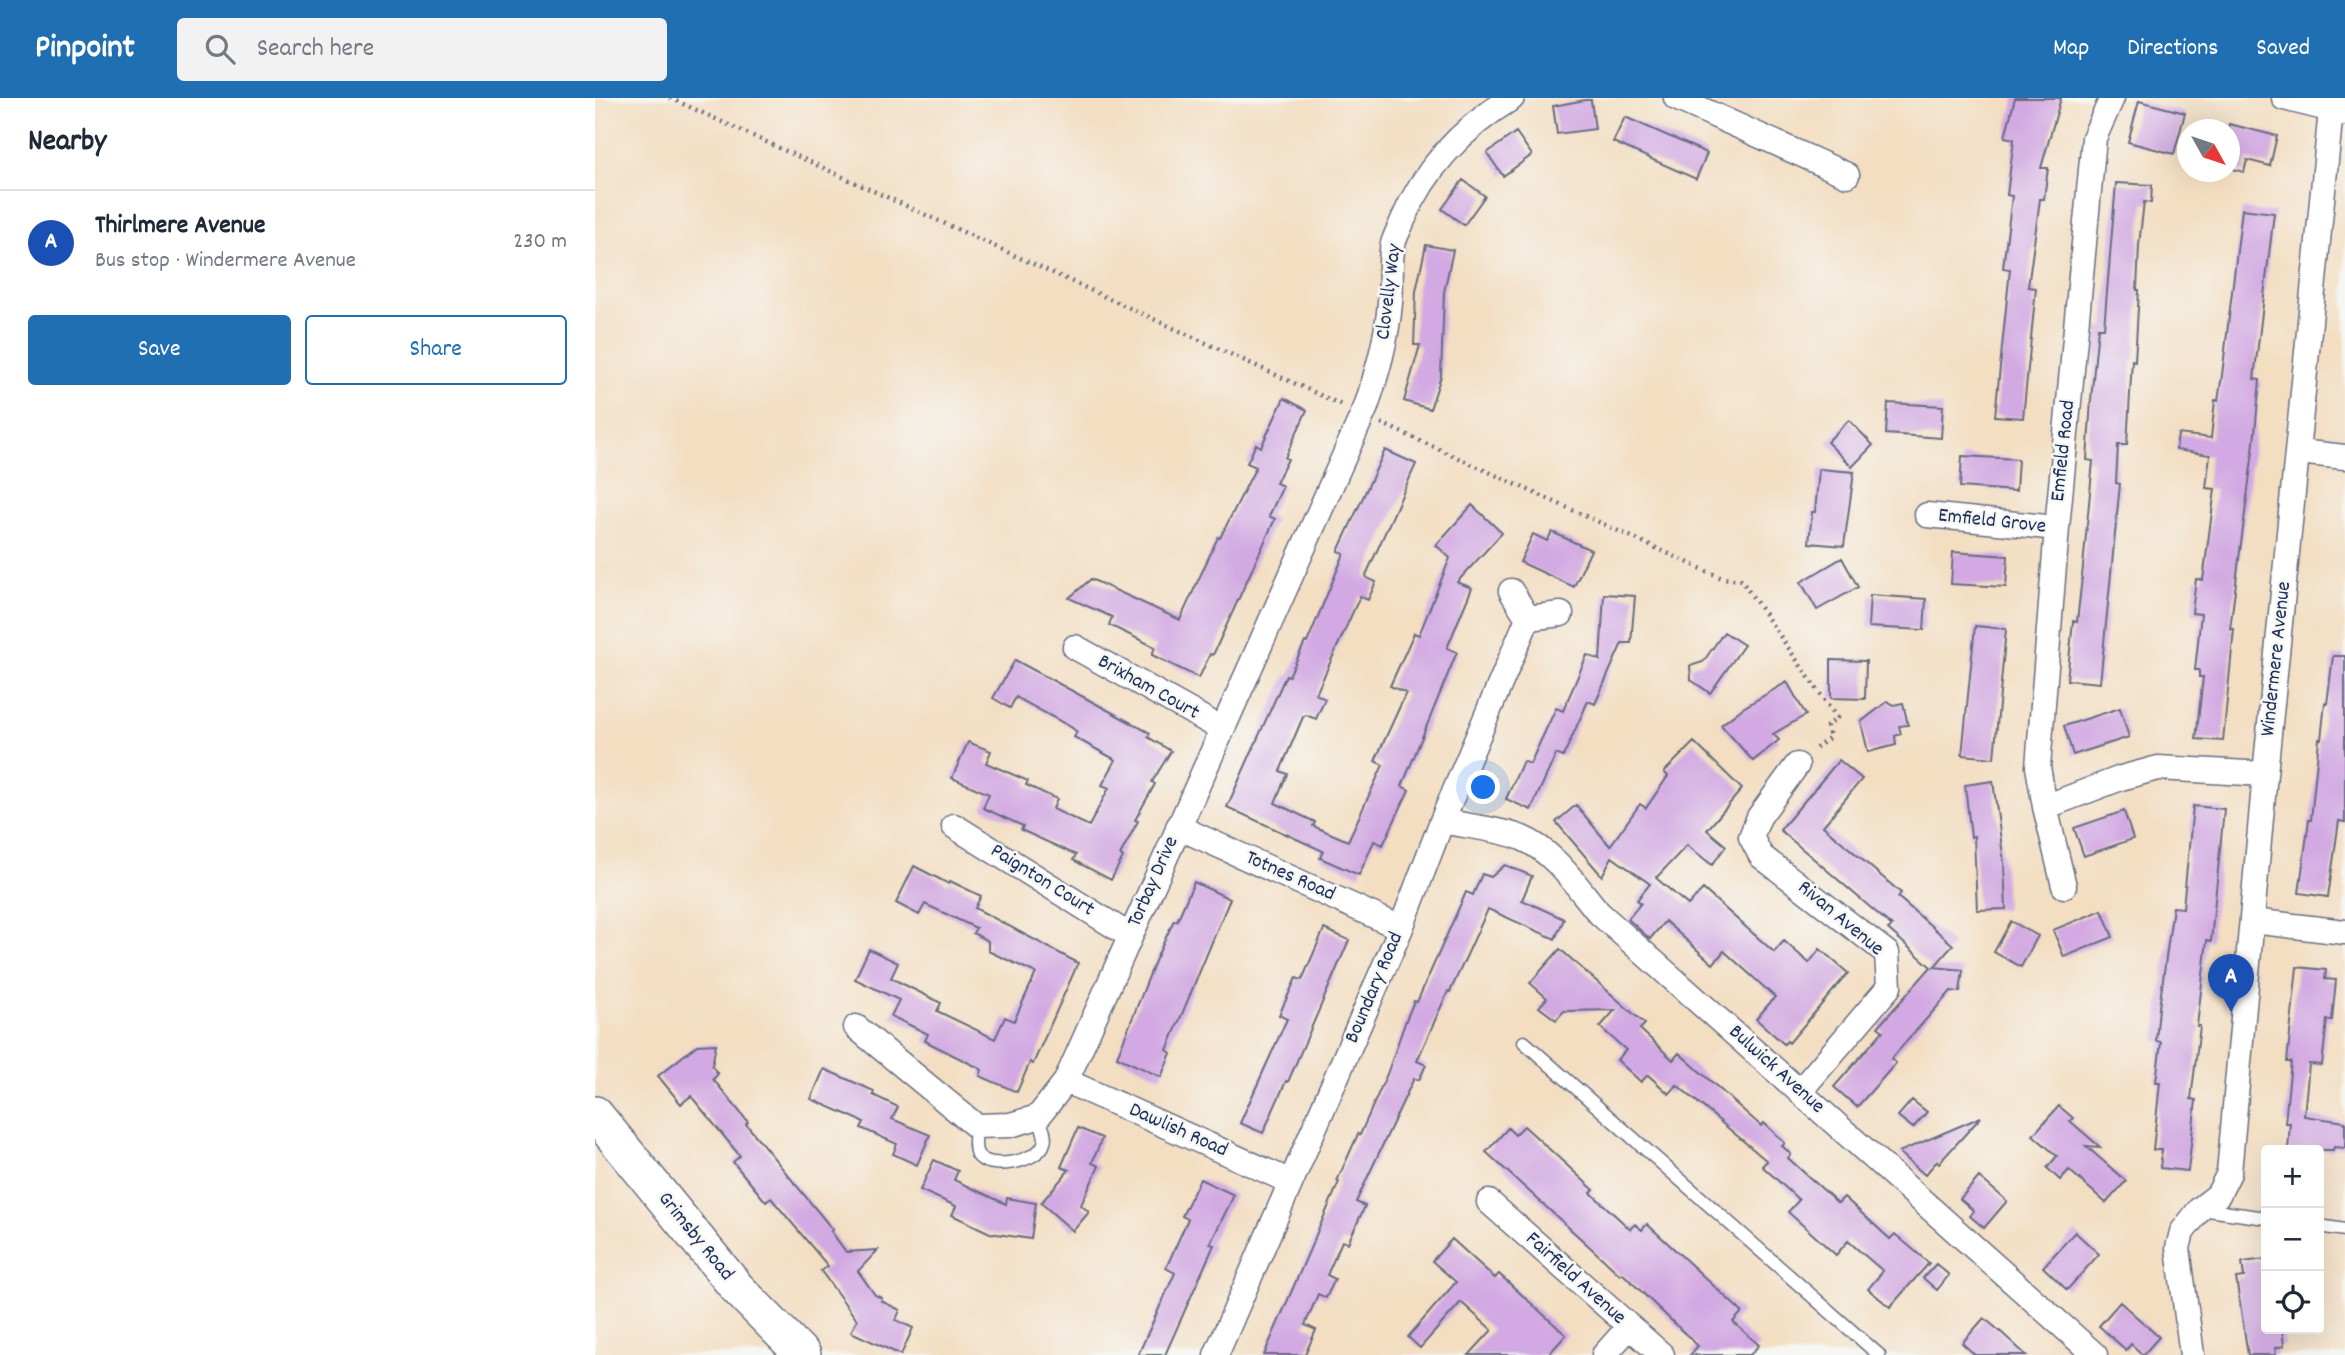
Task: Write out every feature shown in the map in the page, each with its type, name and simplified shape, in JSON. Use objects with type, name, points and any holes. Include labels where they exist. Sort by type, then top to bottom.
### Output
[{"type":"main road","name":"Grimsby Road","points":[[595,1114],[737,1288],[803,1355]]},
{"type":"street","name":"Clovelly Way","points":[[1351,443],[1366,407],[1383,351],[1390,304],[1393,245],[1407,211],[1423,179],[1444,153],[1468,130],[1512,98]]},
{"type":"street","points":[[1676,98],[1847,175]]},
{"type":"street","name":"Emfield Road","points":[[2064,886],[2038,767],[2057,528],[2094,138],[2112,98]]},
{"type":"street","points":[[2284,98],[2337,107]]},
{"type":"street","name":"Windermere Avenue","points":[[2192,1355],[2178,1248],[2182,1232],[2200,1209],[2218,1195],[2229,1173],[2265,774],[2337,107]]},
{"type":"street","name":"Torbay Drive","points":[[1038,1117],[1066,1081],[1351,443]]},
{"type":"street","points":[[2298,452],[2345,457]]},
{"type":"street","name":"Emfield Grove","points":[[1927,515],[2057,528]]},
{"type":"street","points":[[1511,591],[1528,618],[1560,614]]},
{"type":"street","name":"Boundary Road","points":[[1216,1355],[1401,928],[1442,821],[1528,618]]},
{"type":"street","name":"Brixham Court","points":[[1075,647],[1222,729]]},
{"type":"street","name":"Rivan Avenue","points":[[1797,765],[1759,817],[1751,837],[1761,856],[1887,953],[1889,988],[1800,1091]]},
{"type":"street","points":[[2045,807],[2121,778],[2158,768],[2265,774]]},
{"type":"street","name":"Bulwick Avenue","points":[[1442,821],[1521,838],[1544,851],[1563,869],[1599,913],[2095,1355]]},
{"type":"street","name":"Paignton Court","points":[[954,826],[1130,936]]},
{"type":"street","name":"Totnes Road","points":[[1178,827],[1401,928]]},
{"type":"street","points":[[2252,922],[2345,932]]},
{"type":"street","points":[[856,1027],[977,1126],[1010,1125],[1038,1117]]},
{"type":"street","name":"Dawlish Road","points":[[1066,1081],[1291,1182]]},
{"type":"street","name":"Fairfield Avenue","points":[[1489,1202],[1662,1355]]},
{"type":"street","points":[[1604,1355],[1629,1327]]},
{"type":"lane","points":[[1524,1042],[1879,1355]]},
{"type":"lane","points":[[977,1126],[975,1149],[978,1157],[984,1162],[997,1164],[1015,1162],[1041,1151],[1045,1142],[1038,1117]]},
{"type":"lane","points":[[2200,1209],[2261,1218]]},
{"type":"lane","points":[[2324,1227],[2345,1230]]},
{"type":"path","points":[[670,98],[1355,411]]},
{"type":"path","points":[[1380,422],[1722,578],[1741,580],[1837,718],[1827,726],[1830,737],[1797,765]]},
{"type":"building","points":[[2015,98],[2061,98],[2041,168],[2048,168],[2044,199],[2040,199],[2028,287],[2036,288],[2023,418],[1995,416],[2010,269],[2003,268],[2012,196],[2007,195],[2014,139],[2005,137]]},
{"type":"building","points":[[1591,100],[1595,129],[1557,134],[1553,106]]},
{"type":"building","points":[[2139,101],[2185,113],[2183,119],[2177,119],[2174,154],[2128,142]]},
{"type":"building","points":[[1625,117],[1707,153],[1696,179],[1613,142]]},
{"type":"building","points":[[2240,127],[2277,136],[2270,166],[2247,160],[2244,172],[2240,171]]},
{"type":"building","points":[[1516,132],[1532,155],[1503,176],[1487,153]]},
{"type":"building","points":[[1463,180],[1485,196],[1464,225],[1442,209]]},
{"type":"building","points":[[2116,183],[2152,185],[2151,203],[2144,202],[2139,245],[2135,361],[2132,360],[2127,445],[2118,445],[2116,483],[2120,484],[2100,683],[2067,680],[2073,621],[2077,622],[2082,577],[2093,461],[2087,460],[2091,400],[2098,328],[2104,328]]},
{"type":"building","points":[[2242,209],[2274,213],[2254,379],[2260,380],[2230,629],[2234,629],[2223,741],[2196,739],[2203,677],[2199,677],[2199,670],[2195,670],[2201,614],[2192,613],[2196,579],[2203,580],[2215,489],[2206,488],[2210,455],[2176,450],[2178,434],[2211,438],[2215,400],[2218,401],[2222,375]]},
{"type":"building","points":[[1426,245],[1453,250],[1444,292],[1441,376],[1430,409],[1404,401],[1420,345],[1414,345],[1416,291]]},
{"type":"building","points":[[1284,398],[1307,410],[1276,483],[1283,486],[1269,516],[1275,519],[1213,655],[1210,654],[1199,678],[1152,655],[1155,647],[1109,625],[1112,617],[1069,598],[1091,579],[1180,620],[1218,537],[1220,538],[1256,467],[1247,463],[1256,444],[1261,447]]},
{"type":"building","points":[[1888,403],[1943,406],[1941,438],[1886,434]]},
{"type":"building","points":[[1849,420],[1873,445],[1852,467],[1827,442]]},
{"type":"building","points":[[1385,450],[1416,464],[1366,575],[1376,582],[1368,600],[1360,596],[1316,694],[1325,699],[1316,719],[1306,715],[1303,717],[1280,771],[1287,774],[1275,803],[1315,822],[1313,826],[1348,841],[1383,765],[1375,761],[1406,693],[1390,686],[1414,633],[1419,635],[1450,558],[1436,545],[1472,505],[1502,533],[1457,582],[1472,588],[1447,648],[1457,652],[1402,786],[1409,790],[1383,845],[1374,841],[1359,875],[1320,858],[1323,851],[1227,807],[1286,675],[1289,676],[1305,642],[1307,643],[1344,554],[1338,551]]},
{"type":"building","points":[[1962,456],[2018,459],[2016,491],[1960,487]]},
{"type":"building","points":[[1819,469],[1854,472],[1844,546],[1809,543]]},
{"type":"building","points":[[1552,532],[1591,550],[1574,587],[1520,562],[1533,534],[1547,541]]},
{"type":"building","points":[[1953,552],[2008,556],[2006,587],[1951,584]]},
{"type":"building","points":[[1842,558],[1858,587],[1817,610],[1801,582]]},
{"type":"building","points":[[1604,594],[1635,596],[1631,643],[1622,643],[1595,704],[1588,701],[1563,757],[1556,754],[1531,810],[1506,799],[1523,761],[1530,764],[1556,708],[1563,711],[1587,655],[1600,660]]},
{"type":"building","points":[[1870,595],[1926,599],[1924,630],[1868,627]]},
{"type":"building","points":[[1975,626],[2006,629],[1994,758],[1962,755]]},
{"type":"building","points":[[1724,632],[1744,645],[1710,693],[1691,680],[1690,666],[1703,662]]},
{"type":"building","points":[[2333,656],[2345,656],[2345,822],[2339,821],[2328,897],[2299,893]]},
{"type":"building","points":[[1015,660],[1150,733],[1148,737],[1171,751],[1152,782],[1155,784],[1135,820],[1138,821],[1120,855],[1123,857],[1111,880],[1073,860],[1076,855],[1021,830],[1023,826],[983,808],[989,794],[952,778],[968,742],[991,751],[986,763],[1028,781],[1026,785],[1057,799],[1053,809],[1089,826],[1109,788],[1102,785],[1116,760],[1074,737],[1077,732],[1071,727],[1016,697],[1010,708],[993,698]]},
{"type":"building","points":[[1831,660],[1866,661],[1865,699],[1831,698]]},
{"type":"building","points":[[1787,682],[1806,715],[1773,734],[1779,740],[1753,761],[1721,725],[1743,708]]},
{"type":"building","points":[[1888,701],[1893,705],[1903,703],[1908,725],[1899,726],[1901,734],[1895,736],[1896,745],[1868,752],[1861,722]]},
{"type":"building","points":[[2120,708],[2129,737],[2073,755],[2064,726]]},
{"type":"building","points":[[1694,742],[1742,789],[1707,830],[1726,846],[1712,865],[1687,845],[1656,878],[1688,905],[1703,889],[1774,952],[1784,941],[1809,963],[1820,949],[1848,973],[1789,1043],[1787,1041],[1784,1044],[1756,1019],[1775,997],[1724,951],[1713,964],[1665,921],[1650,939],[1628,919],[1641,903],[1637,900],[1650,884],[1612,857],[1602,876],[1556,822],[1576,805],[1610,846],[1640,804],[1646,808],[1668,776],[1664,772]]},
{"type":"building","points":[[1839,760],[1862,779],[1823,826],[1901,893],[1898,897],[1953,945],[1934,967],[1963,970],[1960,992],[1951,991],[1891,1059],[1896,1063],[1857,1107],[1834,1087],[1883,1031],[1878,1027],[1931,967],[1888,929],[1892,926],[1780,830]]},
{"type":"building","points":[[1993,781],[2004,863],[2006,909],[1977,910],[1974,836],[1971,837],[1965,785]]},
{"type":"building","points":[[2193,806],[2224,809],[2211,941],[2207,940],[2197,1026],[2200,1026],[2191,1099],[2196,1100],[2188,1171],[2160,1168],[2162,1150],[2153,1150],[2160,1082],[2156,1082],[2161,1042],[2156,1041],[2159,1008],[2173,907],[2183,908]]},
{"type":"building","points":[[2124,811],[2133,839],[2084,856],[2074,828]]},
{"type":"building","points":[[1505,865],[1532,876],[1522,900],[1564,919],[1555,939],[1488,909],[1417,1061],[1426,1065],[1419,1080],[1414,1078],[1356,1202],[1365,1206],[1348,1243],[1342,1241],[1327,1275],[1335,1279],[1326,1298],[1318,1294],[1305,1325],[1316,1330],[1305,1355],[1264,1355],[1339,1182],[1337,1181],[1387,1074],[1414,1001],[1417,1002],[1466,892],[1473,895],[1482,874],[1491,877]]},
{"type":"building","points":[[914,866],[949,884],[950,881],[981,896],[975,908],[1078,963],[1033,1064],[1030,1062],[1017,1092],[980,1076],[982,1070],[925,1041],[928,1034],[891,1016],[899,1000],[855,979],[869,949],[898,963],[891,978],[941,1003],[937,1011],[995,1039],[1005,1017],[1014,1021],[1036,973],[988,951],[988,941],[973,933],[976,928],[925,904],[919,915],[896,903]]},
{"type":"building","points":[[1194,882],[1230,899],[1167,1050],[1171,1053],[1161,1077],[1117,1057],[1156,959]]},
{"type":"building","points":[[2102,910],[2113,937],[2064,957],[2053,930]]},
{"type":"building","points":[[2011,921],[2038,936],[2021,967],[1994,952]]},
{"type":"building","points":[[1324,929],[1349,940],[1263,1133],[1240,1123],[1287,1019],[1279,1015],[1296,978],[1302,980]]},
{"type":"building","points":[[1560,949],[1645,1024],[1640,1029],[1673,1060],[1679,1053],[1761,1126],[1764,1123],[1785,1143],[1782,1146],[1791,1154],[1788,1158],[1838,1203],[1844,1197],[1890,1239],[1895,1234],[1929,1263],[1890,1307],[1868,1289],[1883,1271],[1848,1241],[1836,1255],[1788,1212],[1799,1200],[1762,1166],[1767,1161],[1677,1085],[1669,1094],[1648,1075],[1641,1082],[1617,1060],[1626,1050],[1600,1027],[1615,1010],[1564,1011],[1556,1020],[1539,1007],[1547,998],[1530,983]]},
{"type":"building","points":[[2297,967],[2326,970],[2325,979],[2336,980],[2332,1020],[2327,1020],[2322,1065],[2309,1064],[2304,1116],[2345,1122],[2345,1148],[2324,1150],[2324,1145],[2288,1145],[2290,1123],[2285,1123],[2291,1062],[2287,1062]]},
{"type":"building","points":[[716,1044],[712,1066],[718,1074],[713,1079],[748,1122],[746,1124],[833,1230],[831,1231],[846,1252],[878,1250],[858,1271],[875,1295],[882,1298],[881,1301],[900,1310],[896,1320],[913,1328],[901,1355],[851,1332],[857,1320],[821,1271],[828,1266],[771,1198],[766,1202],[733,1162],[740,1156],[691,1096],[681,1104],[658,1076],[697,1045]]},
{"type":"building","points":[[824,1069],[874,1091],[873,1095],[898,1107],[892,1119],[930,1135],[917,1165],[893,1154],[897,1144],[861,1128],[864,1122],[811,1099]]},
{"type":"building","points":[[1912,1100],[1927,1112],[1913,1128],[1898,1116]]},
{"type":"building","points":[[2059,1106],[2073,1118],[2070,1121],[2100,1147],[2086,1146],[2126,1181],[2106,1203],[2069,1170],[2060,1180],[2047,1168],[2057,1156],[2033,1135]]},
{"type":"building","points":[[1981,1117],[1925,1175],[1899,1152]]},
{"type":"building","points":[[1524,1126],[1594,1190],[1591,1193],[1630,1229],[1635,1224],[1642,1230],[1647,1224],[1742,1312],[1733,1322],[1759,1345],[1750,1355],[1690,1355],[1698,1346],[1622,1273],[1620,1275],[1486,1152],[1508,1128],[1515,1135]]},
{"type":"building","points":[[1078,1128],[1102,1138],[1092,1163],[1099,1166],[1081,1205],[1089,1212],[1073,1231],[1041,1203],[1069,1170],[1061,1167]]},
{"type":"building","points":[[934,1160],[958,1171],[954,1180],[1006,1204],[1007,1198],[1036,1203],[1031,1239],[990,1233],[952,1215],[956,1206],[920,1190]]},
{"type":"building","points":[[1979,1177],[2007,1201],[1984,1228],[1970,1216],[1974,1211],[1960,1199]]},
{"type":"building","points":[[1200,1179],[1234,1195],[1210,1244],[1214,1245],[1165,1355],[1138,1355],[1175,1273],[1166,1268],[1188,1219],[1182,1216]]},
{"type":"building","points":[[2075,1232],[2099,1254],[2067,1290],[2043,1267]]},
{"type":"building","points":[[1452,1239],[1495,1278],[1499,1274],[1566,1335],[1548,1355],[1469,1355],[1492,1330],[1461,1302],[1420,1348],[1408,1337],[1456,1282],[1432,1261]]},
{"type":"building","points":[[2261,1260],[2261,1334],[2283,1334],[2284,1346],[2275,1348],[2276,1355],[2248,1355],[2236,1278],[2244,1277],[2242,1262]]},
{"type":"building","points":[[1936,1264],[1949,1275],[1937,1290],[1923,1278]]},
{"type":"building","points":[[2120,1302],[2159,1337],[2143,1355],[2131,1344],[2126,1350],[2099,1326]]},
{"type":"building","points":[[1984,1318],[2026,1355],[1975,1355],[1962,1343]]},
{"type":"place","name":"Thirlmere Avenue","points":[[2231,1012]]}]
